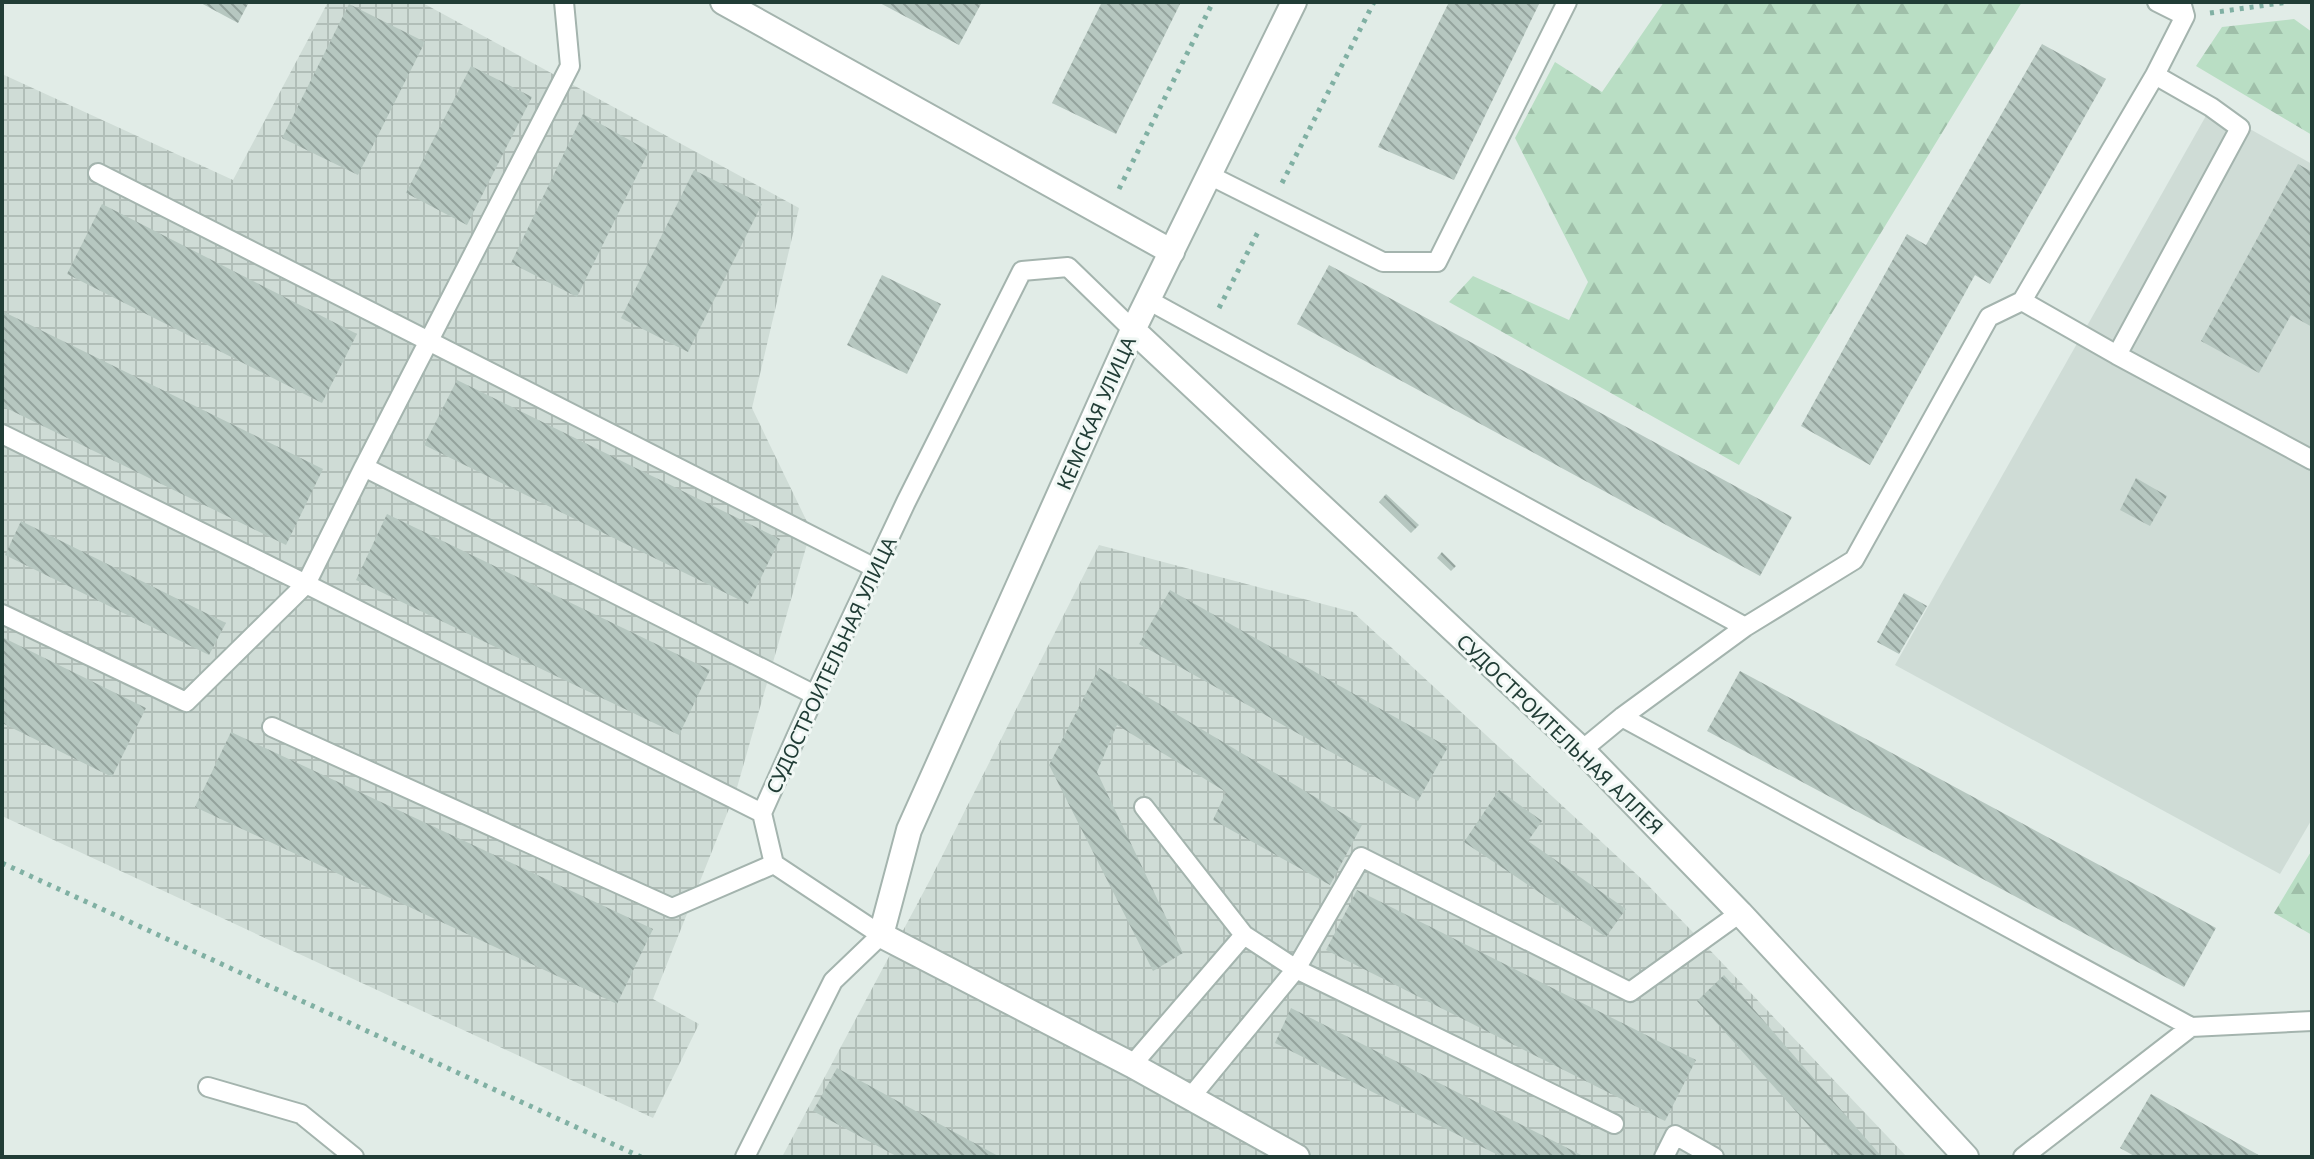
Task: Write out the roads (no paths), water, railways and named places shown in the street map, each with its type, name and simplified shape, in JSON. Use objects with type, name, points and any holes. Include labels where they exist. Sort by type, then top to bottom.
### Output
[{"type":"street","points":[[723,2],[1172,252]]},
{"type":"street","name":"КЕМСКАЯ УЛИЦА","points":[[881,935],[909,830],[1133,330],[1294,2]]},
{"type":"street","name":"СУДОСТРОИТЕЛЬНАЯ АЛЛЕЯ","points":[[1133,330],[1582,750],[1740,913],[1966,1157]]},
{"type":"street","points":[[881,935],[1132,1065],[1297,1157]]},
{"type":"lane","points":[[2,614],[186,702],[306,584],[570,66],[564,2]]},
{"type":"lane","points":[[1209,175],[1383,262],[1437,262],[1567,2]]},
{"type":"lane","points":[[1582,750],[1745,627],[1854,560],[1989,317],[2022,301],[2155,75],[2183,9],[2157,2]]},
{"type":"lane","points":[[2117,355],[2240,128],[2211,107],[2155,75]]},
{"type":"lane","points":[[98,173],[875,568]]},
{"type":"lane","name":"СУДОСТРОИТЕЛЬНАЯ УЛИЦА","points":[[774,864],[762,813],[875,568],[1022,271],[1068,267],[1133,330]]},
{"type":"lane","points":[[1148,300],[1745,627]]},
{"type":"lane","points":[[2022,301],[2312,460]]},
{"type":"lane","points":[[2,434],[762,813]]},
{"type":"lane","points":[[364,467],[815,695]]},
{"type":"lane","points":[[1622,717],[2191,1027],[2312,1021]]},
{"type":"lane","points":[[272,727],[672,908],[774,864],[881,935],[833,981],[745,1157]]},
{"type":"lane","points":[[1144,807],[1244,935],[1296,969],[1614,1124]]},
{"type":"lane","points":[[1190,1098],[1296,969],[1361,857],[1630,992],[1740,913]]},
{"type":"lane","points":[[1132,1065],[1244,935]]},
{"type":"lane","points":[[2036,1154],[2191,1027]]},
{"type":"lane","points":[[208,1087],[301,1114],[354,1157]]},
{"type":"lane","points":[[1664,1157],[1675,1135],[1714,1157]]}]
